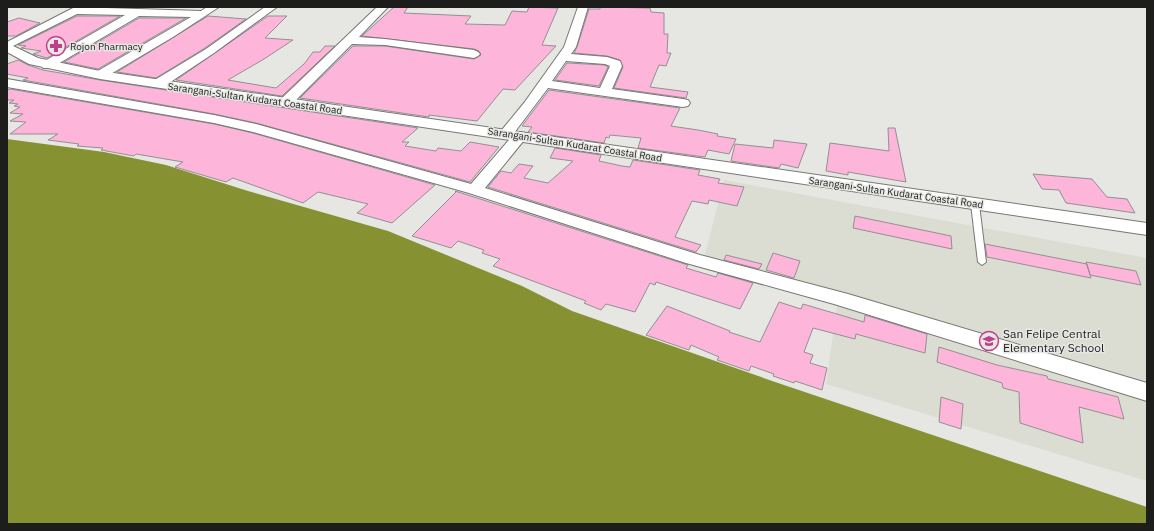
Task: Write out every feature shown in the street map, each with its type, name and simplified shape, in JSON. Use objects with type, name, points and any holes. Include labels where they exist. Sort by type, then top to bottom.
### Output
[{"type":"main road","name":"Sarangani-Sultan Kudarat Coastal Road","points":[[8,49],[34,61],[100,75],[1147,229]]},
{"type":"street","points":[[100,75],[214,7]]},
{"type":"street","points":[[158,84],[210,51],[272,7]]},
{"type":"street","points":[[286,102],[383,7]]},
{"type":"street","points":[[475,190],[513,135],[544,84],[563,57],[573,40],[583,7]]},
{"type":"street","points":[[8,49],[80,9],[141,10],[203,14]]},
{"type":"street","points":[[47,64],[141,10]]},
{"type":"street","points":[[349,40],[385,42],[474,54]]},
{"type":"street","points":[[563,57],[607,61],[616,64],[604,92]]},
{"type":"street","points":[[7,83],[191,115],[256,128],[475,190],[693,260],[841,299],[1147,392]]},
{"type":"street","points":[[544,84],[683,103]]},
{"type":"lane","points":[[975,204],[982,262]]},
{"type":"shaded area","points":[[7,139],[104,152],[166,165],[248,191],[388,231],[522,286],[572,311],[778,383],[1147,507],[1147,524],[7,524]]},
{"type":"shaded area","name":"San Felipe Central Elementary School","points":[[724,180],[1147,258],[1147,481],[826,384],[838,299],[702,266]]},
{"type":"building","points":[[394,7],[408,7],[404,13],[471,16],[465,24],[505,25],[512,11],[527,12],[529,7],[558,8],[542,45],[556,46],[515,90],[503,89],[477,121],[429,115],[429,117],[300,98],[353,46],[385,46],[474,59],[481,55],[479,51],[474,49],[362,36]]},
{"type":"building","points":[[600,7],[650,8],[651,12],[664,13],[664,34],[668,34],[667,53],[671,53],[666,66],[659,65],[650,87],[688,92],[686,98],[614,88],[623,67],[620,60],[607,56],[574,53],[589,9],[600,9]]},
{"type":"building","points":[[77,16],[120,16],[47,58],[33,54],[41,51],[21,48],[26,46],[18,45]]},
{"type":"building","points":[[208,16],[246,19],[205,48],[156,78],[117,72]]},
{"type":"building","points":[[268,16],[287,16],[265,38],[293,40],[228,80],[276,88],[304,64],[313,52],[320,52],[325,46],[335,46],[282,96],[176,80]]},
{"type":"building","points":[[19,18],[40,23],[16,36],[7,36],[7,22]]},
{"type":"building","points":[[139,18],[186,18],[98,69],[64,62]]},
{"type":"building","points":[[18,60],[43,70],[100,80],[418,128],[402,142],[409,142],[405,146],[436,151],[438,148],[461,151],[470,142],[499,147],[470,182],[256,123],[214,114],[23,80],[28,78],[7,74],[7,64]]},
{"type":"building","points":[[567,63],[605,65],[608,67],[599,86],[555,80]]},
{"type":"building","points":[[10,89],[214,124],[253,133],[435,185],[392,223],[357,213],[368,204],[318,192],[303,203],[233,178],[226,182],[175,167],[183,162],[136,154],[134,156],[101,150],[103,148],[77,146],[79,144],[48,140],[58,134],[10,134],[26,122],[10,121],[23,114],[10,113],[20,107],[14,106],[18,104],[9,103],[14,100],[7,100],[7,90]]},
{"type":"building","points":[[549,90],[680,108],[671,126],[718,134],[717,136],[736,139],[729,154],[708,150],[705,157],[638,148],[641,138],[610,135],[609,138],[606,137],[604,143],[528,132],[532,127],[522,126]]},
{"type":"building","points":[[888,128],[895,128],[906,182],[848,172],[848,175],[826,171],[830,143],[889,151]]},
{"type":"building","points":[[774,140],[807,144],[798,168],[781,164],[779,168],[731,161],[735,144],[773,148]]},
{"type":"building","points":[[555,148],[601,155],[599,161],[622,166],[630,167],[633,160],[700,170],[698,175],[720,179],[718,183],[744,187],[737,206],[709,200],[708,204],[692,201],[675,237],[701,245],[696,252],[488,187],[501,171],[511,173],[519,164],[533,166],[524,178],[548,183],[573,161],[550,158]]},
{"type":"building","points":[[1033,174],[1092,179],[1107,197],[1127,199],[1135,213],[1066,203],[1059,190],[1042,189]]},
{"type":"building","points":[[455,191],[688,265],[686,268],[716,277],[718,273],[753,283],[740,309],[656,282],[655,285],[650,283],[635,312],[606,304],[601,310],[584,303],[586,301],[493,266],[500,259],[482,253],[484,250],[458,241],[451,248],[412,236],[456,192]]},
{"type":"building","points":[[855,216],[951,236],[952,249],[853,228]]},
{"type":"building","points":[[985,244],[1087,264],[1091,278],[987,257]]},
{"type":"building","points":[[773,253],[800,261],[794,278],[766,270]]},
{"type":"building","points":[[726,255],[762,264],[759,269],[724,260]]},
{"type":"building","points":[[1086,262],[1136,271],[1141,285],[1090,275]]},
{"type":"building","points":[[779,302],[801,309],[803,304],[864,322],[865,315],[927,334],[925,353],[856,334],[855,339],[813,328],[804,352],[813,355],[810,363],[827,368],[822,390],[795,381],[794,383],[773,376],[774,374],[751,366],[749,371],[717,360],[719,357],[691,345],[689,350],[646,335],[667,306],[730,331],[729,332],[760,342]]},
{"type":"building","points":[[939,347],[997,365],[1047,376],[1048,379],[1118,397],[1124,419],[1079,407],[1083,443],[1020,423],[1019,392],[1003,388],[1002,383],[937,362]]},
{"type":"building","points":[[941,397],[963,404],[961,429],[939,422]]},
{"type":"place","name":"Rojon Pharmacy","points":[[56,46]]},
{"type":"place","name":"San Felipe Central Elementary School","points":[[989,341]]}]
